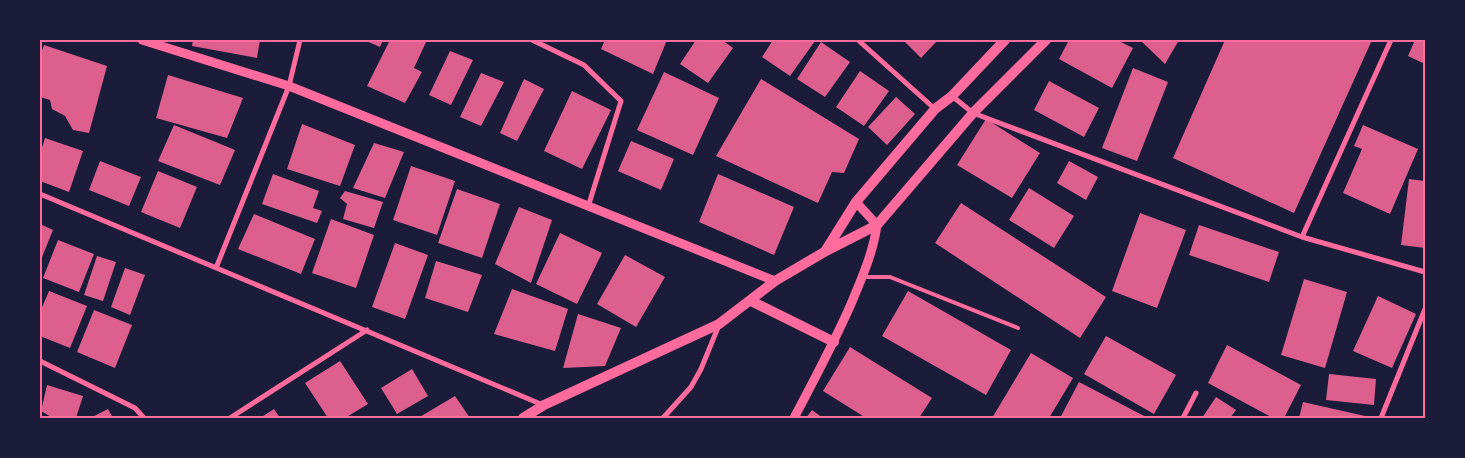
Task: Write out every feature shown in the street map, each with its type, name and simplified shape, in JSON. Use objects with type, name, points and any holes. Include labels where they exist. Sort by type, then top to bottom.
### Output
[{"type":"main road","points":[[826,251],[856,202],[935,109],[952,96],[1004,40]]},
{"type":"main road","points":[[523,418],[544,405],[719,324],[775,281],[877,224],[973,113],[1046,40]]},
{"type":"main road","points":[[751,301],[834,342]]},
{"type":"street","points":[[142,40],[289,86],[775,281]]},
{"type":"street","points":[[216,268],[289,86],[300,40]]},
{"type":"street","points":[[532,40],[584,64],[621,101],[588,207]]},
{"type":"street","points":[[858,40],[935,109]]},
{"type":"street","points":[[1302,237],[1391,40]]},
{"type":"street","points":[[952,96],[973,113],[1302,237],[1425,272]]},
{"type":"street","points":[[40,194],[544,405]]},
{"type":"street","points":[[794,418],[834,342],[863,277],[874,246],[877,224],[856,202]]},
{"type":"street","points":[[1381,418],[1425,310]]},
{"type":"street","points":[[663,418],[694,381],[701,369],[719,324]]},
{"type":"street","points":[[230,418],[367,330]]},
{"type":"street","points":[[40,361],[135,408],[144,418]]},
{"type":"street","points":[[1183,418],[1196,393]]},
{"type":"lane","points":[[863,277],[890,277],[1018,328]]},
{"type":"building","points":[[193,40],[260,40],[257,58],[192,46]]},
{"type":"building","points":[[364,40],[383,40],[380,47]]},
{"type":"building","points":[[390,40],[427,40],[414,68],[422,72],[405,103],[367,86]]},
{"type":"building","points":[[605,40],[667,40],[653,74],[601,49]]},
{"type":"building","points":[[696,40],[722,40],[733,48],[708,83],[680,64]]},
{"type":"building","points":[[773,40],[815,41],[790,76],[762,57]]},
{"type":"building","points":[[903,40],[938,40],[921,58]]},
{"type":"building","points":[[1069,40],[1117,40],[1133,48],[1112,88],[1059,59]]},
{"type":"building","points":[[1140,40],[1179,40],[1165,64]]},
{"type":"building","points":[[1225,40],[1372,40],[1294,213],[1173,158]]},
{"type":"building","points":[[1415,40],[1425,40],[1425,64],[1408,56]]},
{"type":"building","points":[[821,42],[850,62],[825,97],[797,79]]},
{"type":"building","points":[[44,45],[107,66],[89,133],[73,130],[65,116],[52,109],[50,100],[40,97],[40,56]]},
{"type":"building","points":[[450,51],[473,60],[451,105],[429,95]]},
{"type":"building","points":[[1133,68],[1168,82],[1137,161],[1102,148]]},
{"type":"building","points":[[860,71],[889,91],[864,126],[836,107]]},
{"type":"building","points":[[664,72],[719,98],[693,155],[637,130]]},
{"type":"building","points":[[481,73],[504,82],[481,126],[460,117]]},
{"type":"building","points":[[168,75],[243,98],[227,138],[156,118]]},
{"type":"building","points":[[524,79],[544,89],[517,141],[500,133]]},
{"type":"building","points":[[761,79],[859,139],[844,173],[832,172],[818,203],[716,156]]},
{"type":"building","points":[[1049,81],[1099,108],[1084,137],[1034,110]]},
{"type":"building","points":[[572,91],[611,110],[582,169],[544,151]]},
{"type":"building","points":[[896,97],[915,114],[887,145],[868,127]]},
{"type":"building","points":[[986,119],[1040,153],[1012,198],[957,165]]},
{"type":"building","points":[[302,124],[355,145],[340,186],[287,169]]},
{"type":"building","points":[[174,125],[235,150],[220,185],[158,161]]},
{"type":"building","points":[[1363,125],[1418,149],[1390,214],[1343,193],[1362,149],[1354,146]]},
{"type":"building","points":[[45,138],[83,151],[69,192],[40,181],[40,154]]},
{"type":"building","points":[[631,141],[674,159],[661,190],[618,171]]},
{"type":"building","points":[[374,143],[404,152],[385,198],[353,188]]},
{"type":"building","points":[[100,161],[141,177],[129,206],[89,190]]},
{"type":"building","points":[[1069,161],[1098,177],[1086,200],[1057,183]]},
{"type":"building","points":[[411,166],[455,181],[437,235],[393,220]]},
{"type":"building","points":[[158,171],[197,187],[180,228],[141,212]]},
{"type":"building","points":[[273,174],[319,191],[313,208],[322,211],[317,223],[262,204]]},
{"type":"building","points":[[718,174],[794,207],[774,255],[699,222]]},
{"type":"building","points":[[1409,179],[1425,181],[1425,248],[1401,245]]},
{"type":"building","points":[[1029,188],[1074,216],[1054,248],[1009,220]]},
{"type":"building","points":[[457,189],[500,204],[482,258],[438,243]]},
{"type":"building","points":[[345,191],[383,202],[374,228],[343,219],[347,204],[340,198]]},
{"type":"building","points":[[961,203],[1106,297],[1080,338],[935,243]]},
{"type":"building","points":[[519,207],[552,220],[531,283],[495,264]]},
{"type":"building","points":[[1140,213],[1186,230],[1157,308],[1112,291]]},
{"type":"building","points":[[254,214],[315,239],[301,274],[238,249]]},
{"type":"building","points":[[331,219],[374,235],[356,288],[312,273]]},
{"type":"building","points":[[40,224],[53,230],[40,262]]},
{"type":"building","points":[[1199,225],[1279,252],[1269,282],[1189,255]]},
{"type":"building","points":[[560,233],[602,253],[577,304],[536,284]]},
{"type":"building","points":[[58,240],[94,254],[79,292],[43,278]]},
{"type":"building","points":[[395,243],[428,255],[405,319],[372,307]]},
{"type":"building","points":[[625,255],[665,277],[636,327],[597,304]]},
{"type":"building","points":[[97,256],[116,262],[103,301],[84,295]]},
{"type":"building","points":[[436,261],[482,275],[468,312],[425,298]]},
{"type":"building","points":[[125,268],[145,275],[130,315],[111,307]]},
{"type":"building","points":[[1304,279],[1347,292],[1325,368],[1281,355]]},
{"type":"building","points":[[512,289],[568,309],[555,351],[494,334]]},
{"type":"building","points":[[49,291],[87,306],[70,348],[40,336],[40,312]]},
{"type":"building","points":[[908,291],[1011,350],[986,395],[882,336]]},
{"type":"building","points":[[1378,296],[1416,314],[1392,368],[1353,351]]},
{"type":"building","points":[[94,310],[132,325],[115,368],[77,352]]},
{"type":"building","points":[[578,314],[621,328],[605,366],[563,368]]},
{"type":"building","points":[[1106,336],[1176,375],[1154,414],[1084,374]]},
{"type":"building","points":[[1227,345],[1301,385],[1284,418],[1273,418],[1208,383]]},
{"type":"building","points":[[850,347],[932,398],[919,418],[866,418],[823,391]]},
{"type":"building","points":[[1031,353],[1073,378],[1049,418],[992,418]]},
{"type":"building","points":[[340,361],[368,404],[345,418],[328,418],[305,383]]},
{"type":"building","points":[[412,369],[428,396],[397,414],[381,388]]},
{"type":"building","points":[[1329,374],[1376,379],[1374,405],[1326,400]]},
{"type":"building","points":[[1079,382],[1148,418],[1060,418]]},
{"type":"building","points":[[47,385],[83,396],[76,418],[53,418],[41,411]]},
{"type":"building","points":[[455,396],[470,418],[418,418]]},
{"type":"building","points":[[1216,397],[1236,410],[1230,418],[1202,418]]},
{"type":"building","points":[[1303,402],[1365,416],[1364,418],[1299,418]]},
{"type":"building","points":[[108,409],[113,418],[90,418]]},
{"type":"building","points":[[274,409],[280,418],[260,418]]},
{"type":"building","points":[[812,410],[823,418],[806,418]]}]
